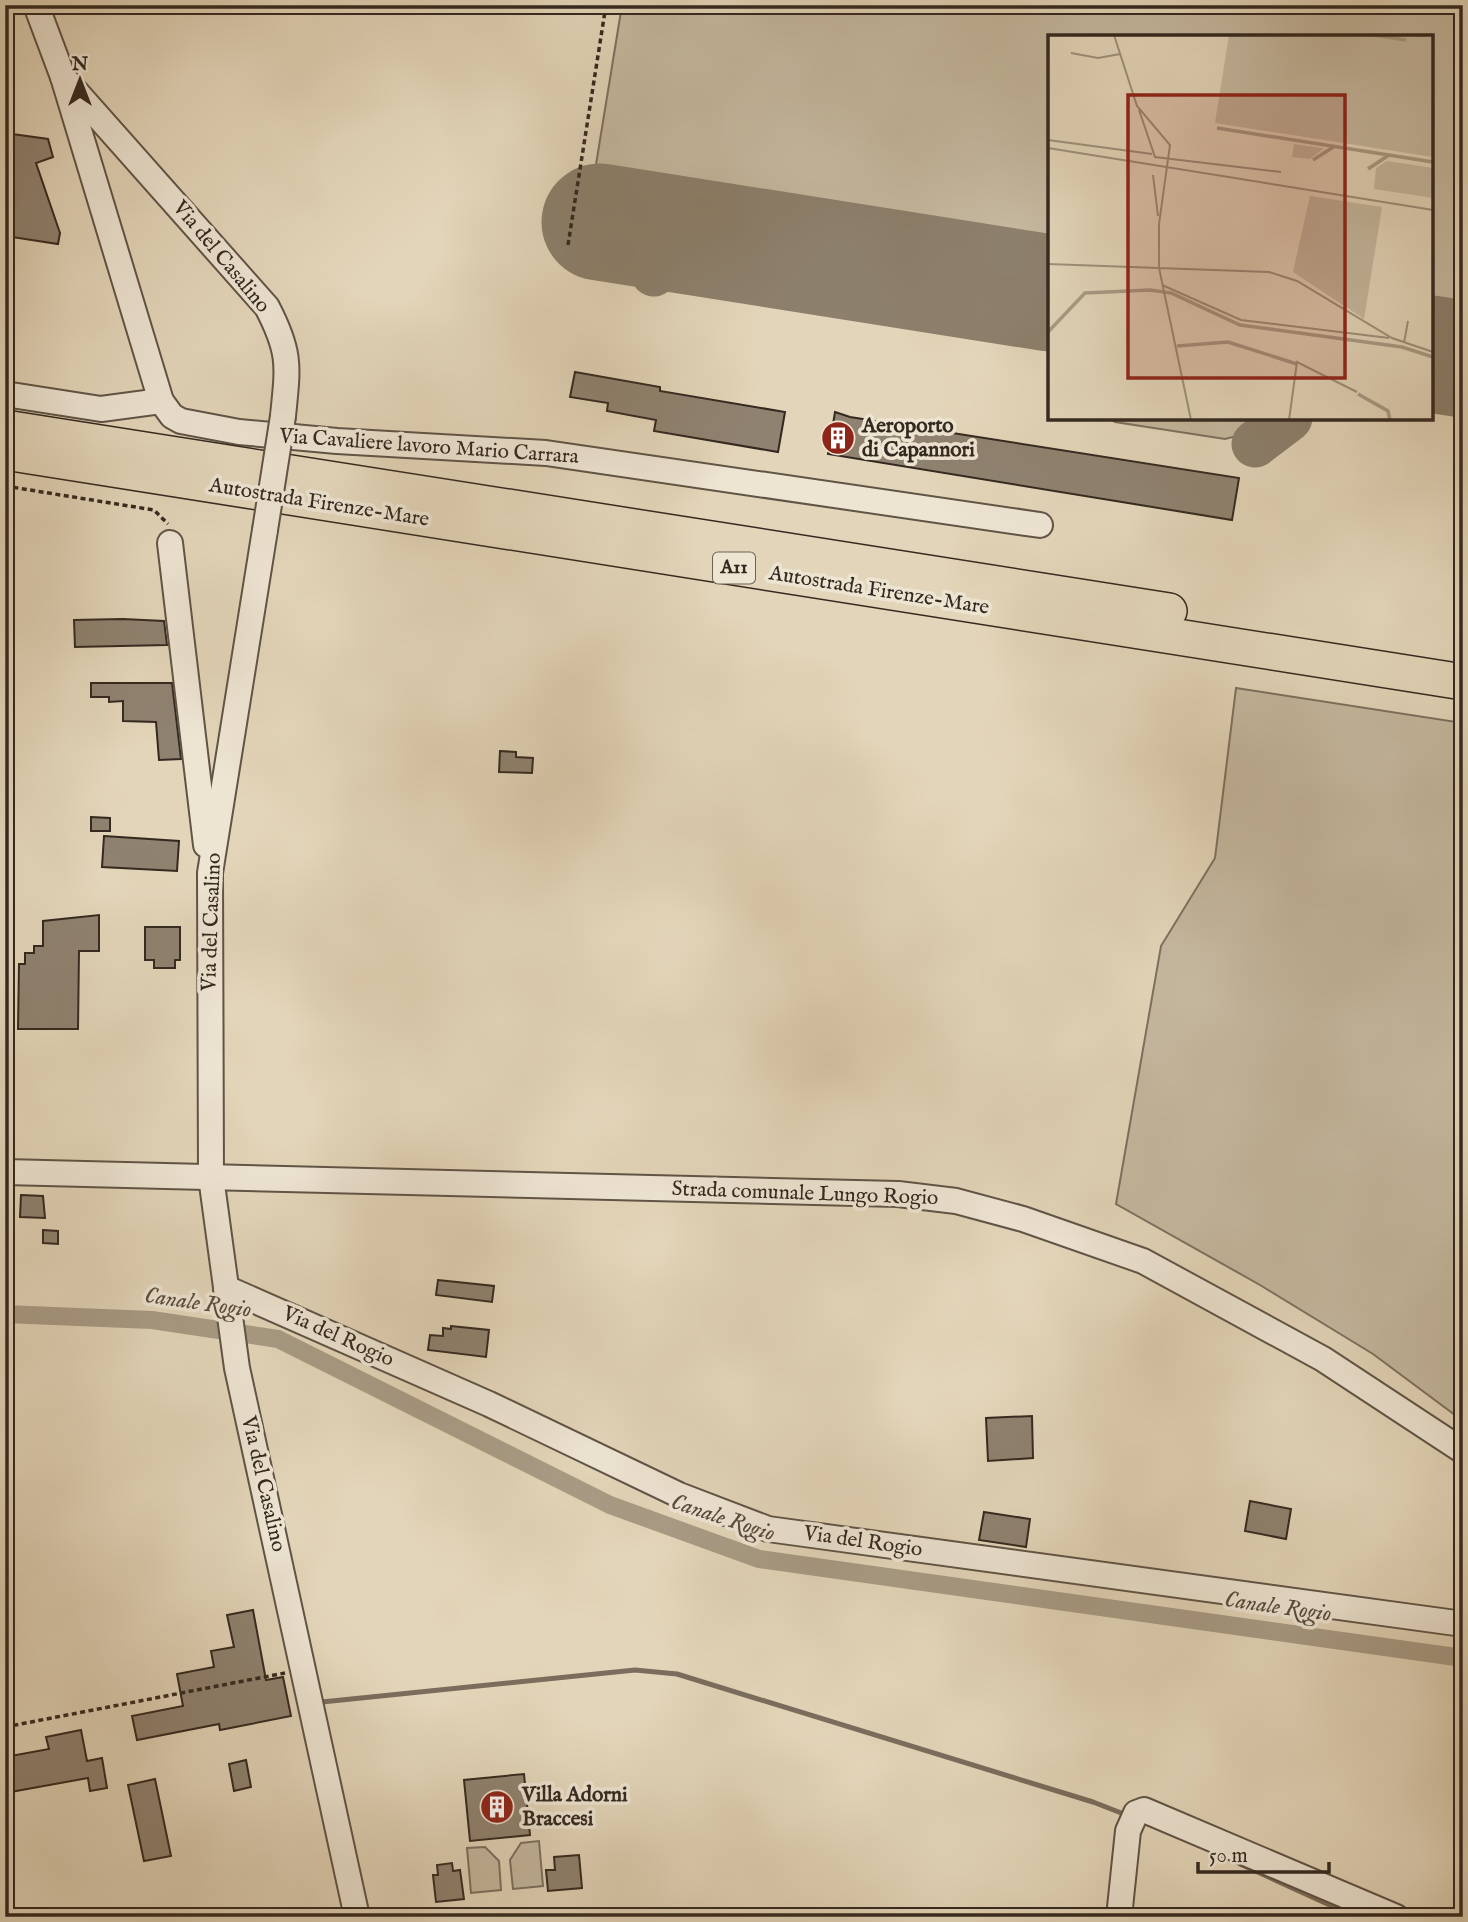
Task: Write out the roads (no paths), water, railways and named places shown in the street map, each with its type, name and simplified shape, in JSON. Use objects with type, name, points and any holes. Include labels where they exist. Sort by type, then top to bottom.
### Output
[{"type":"highway","name":"Autostrada Firenze-Mare","points":[[5,428],[1463,657]]},
{"type":"highway","name":"Autostrada Firenze-Mare","points":[[5,453],[1463,682]]},
{"type":"street","name":"Via del Casalino","points":[[36,5],[63,77],[267,307],[284,341],[288,365],[283,416],[210,873],[211,1177],[233,1344],[357,1917]]},
{"type":"street","points":[[5,394],[101,409],[161,401],[63,77]]},
{"type":"street","name":"Via Cavaliere lavoro Mario Carrara","points":[[161,401],[166,410],[180,421],[239,432],[546,453],[1040,525]]},
{"type":"street","points":[[170,543],[210,873]]},
{"type":"street","name":"Strada comunale Lungo Rogio","points":[[5,1172],[898,1195],[956,1201],[1023,1219],[1143,1261],[1323,1359],[1463,1451]]},
{"type":"street","name":"Via del Rogio","points":[[226,1288],[476,1398],[679,1495],[768,1529],[1463,1624]]},
{"type":"street","points":[[1119,1917],[1132,1822],[1143,1810],[1396,1917]]},
{"type":"waterway","name":"Canale Rogio","points":[[5,1314],[152,1320],[278,1339],[610,1505],[759,1559],[1463,1658]]},
{"type":"waterway","points":[[322,1702],[635,1670],[677,1674],[1093,1802],[1129,1816]]},
{"type":"waterway","points":[[1240,1864],[1356,1917]]},
{"type":"place","name":"Aeroporto di Capannori","points":[[838,438]]},
{"type":"place","name":"Villa Adorni Braccesi","points":[[497,1807]]}]
